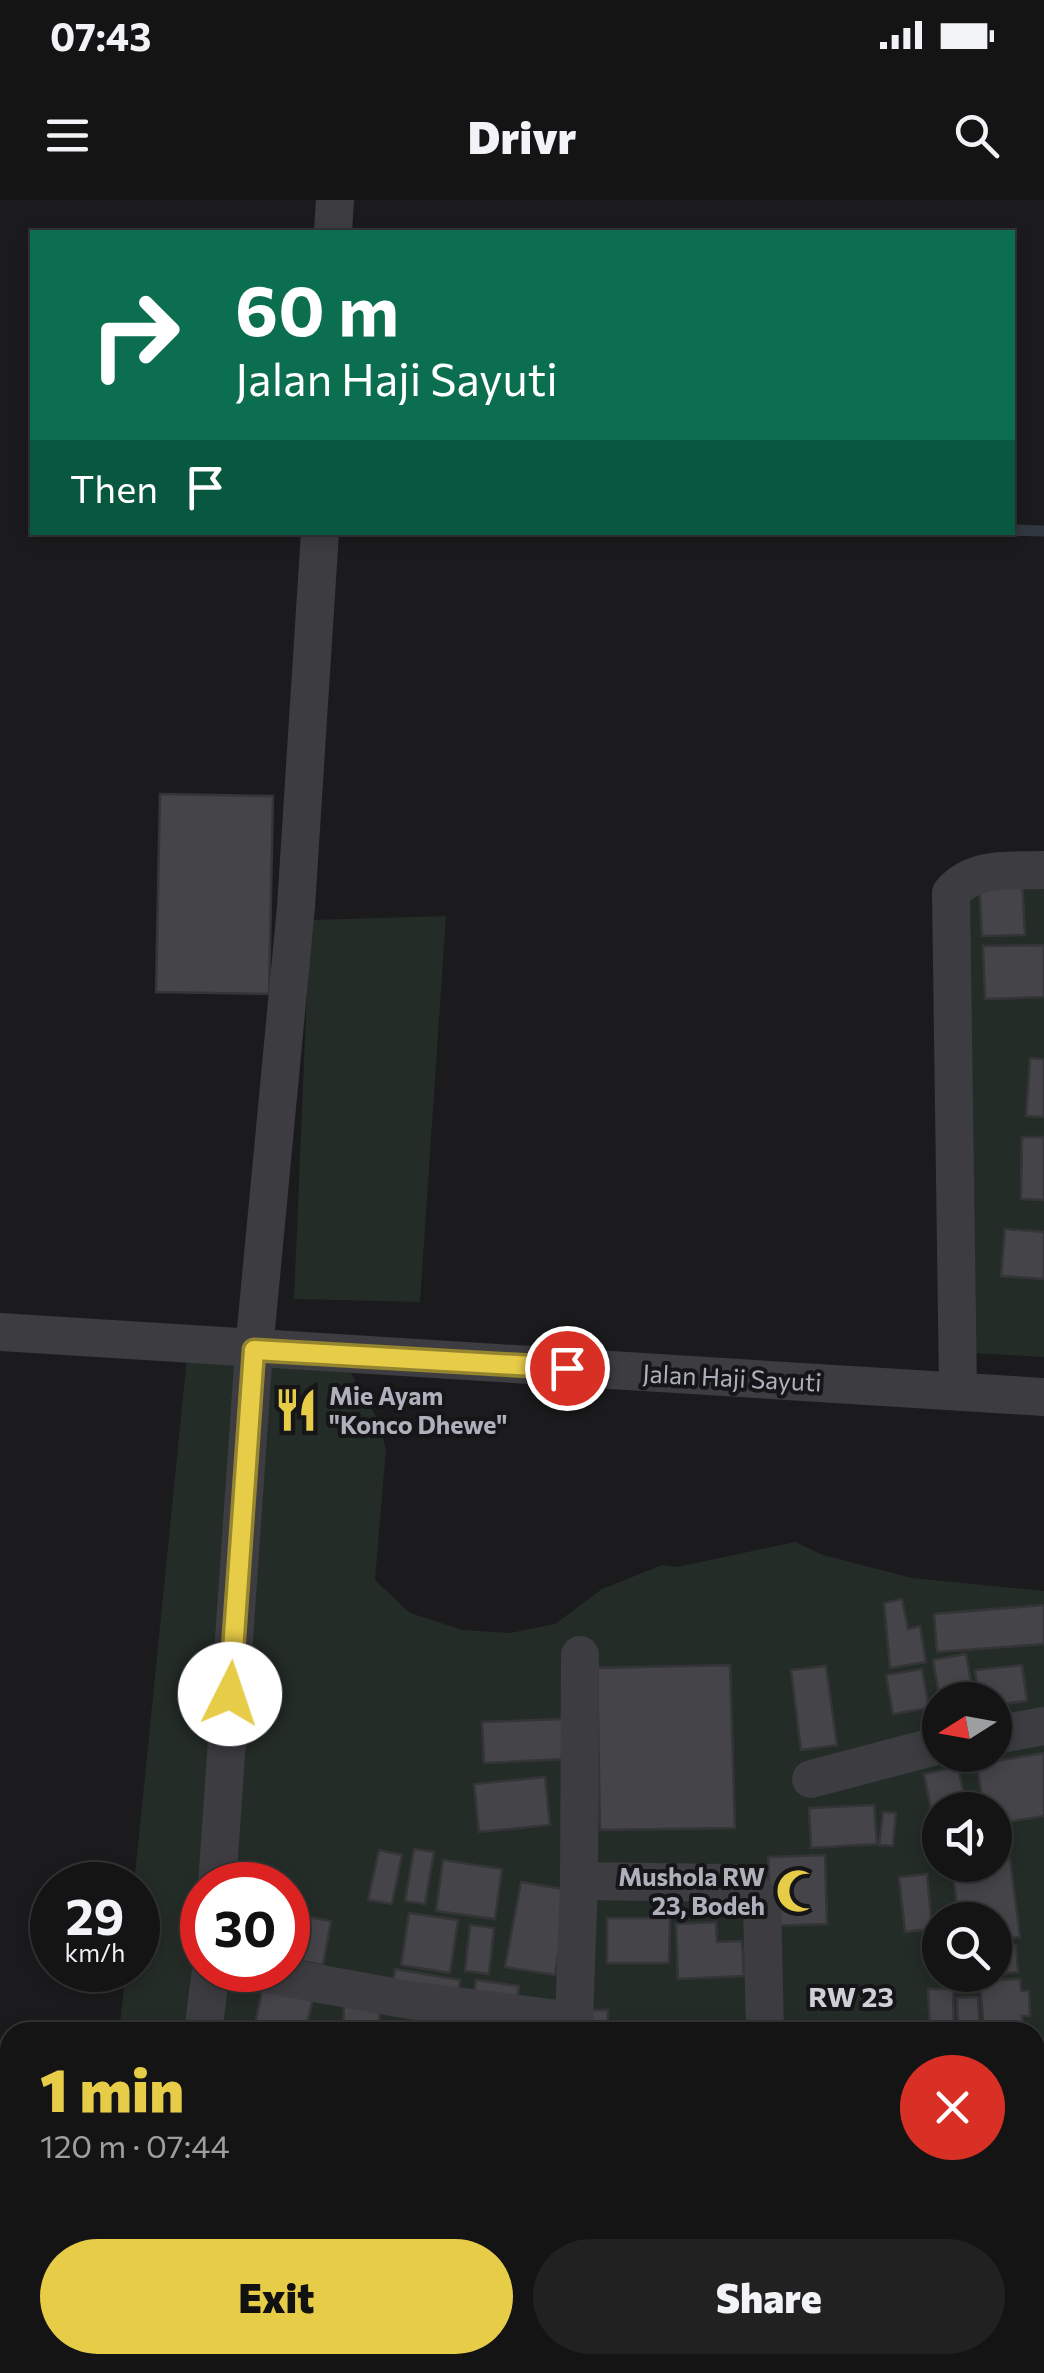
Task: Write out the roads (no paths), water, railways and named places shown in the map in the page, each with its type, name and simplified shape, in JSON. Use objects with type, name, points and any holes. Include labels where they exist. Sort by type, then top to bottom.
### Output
[{"type":"street","points":[[333,230],[335,200]]},
{"type":"street","points":[[219,1862],[254,1350],[296,907],[320,536]]},
{"type":"street","points":[[958,1391],[951,893],[963,879],[983,872],[1044,870]]},
{"type":"street","name":"Jalan Haji Sayuti","points":[[0,1332],[1044,1397]]},
{"type":"street","points":[[574,2022],[580,1655]]},
{"type":"street","points":[[1012,1732],[1044,1726]]},
{"type":"street","points":[[811,1780],[922,1751]]},
{"type":"street","points":[[579,1881],[750,1887],[762,1903],[766,2022]]},
{"type":"street","points":[[310,1983],[543,2022]]},
{"type":"street","points":[[204,2022],[208,1992]]},
{"type":"waterway","points":[[1015,530],[1044,531]]},
{"type":"place","name":"Mie Ayam \"Konco Dhewe\"","points":[[296,1410]]},
{"type":"place","name":"Mushola RW 23, Bodeh","points":[[798,1891]]},
{"type":"district","name":"RW 23","points":[[851,1997]]}]
